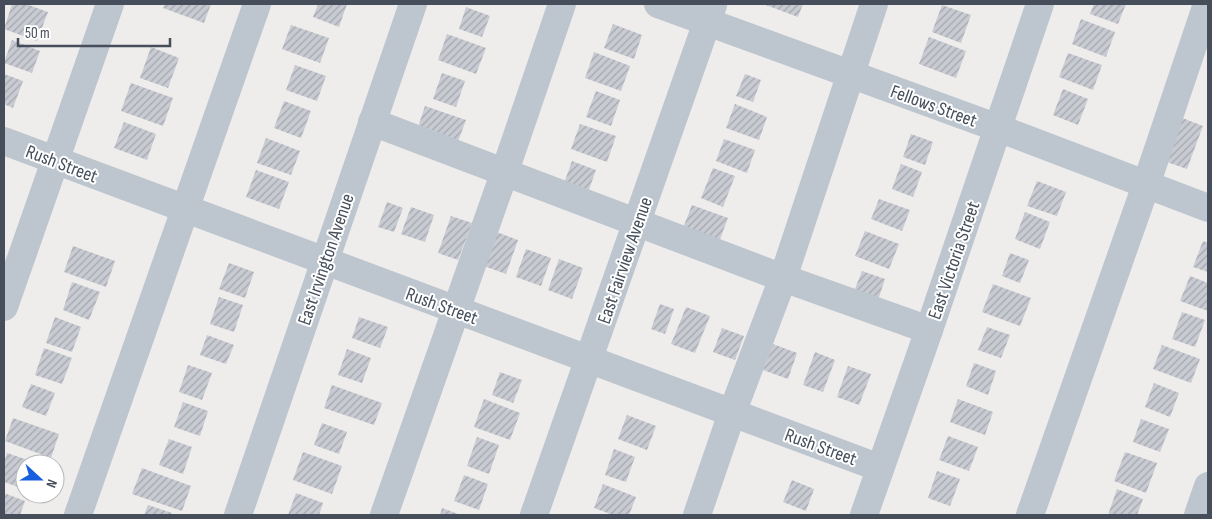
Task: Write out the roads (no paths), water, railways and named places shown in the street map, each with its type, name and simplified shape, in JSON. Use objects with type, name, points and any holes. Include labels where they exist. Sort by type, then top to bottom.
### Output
[{"type":"street","points":[[4,307],[110,4]]},
{"type":"street","points":[[78,515],[256,4]]},
{"type":"street","name":"East Irvington Avenue","points":[[238,515],[413,4]]},
{"type":"street","points":[[384,515],[562,4]]},
{"type":"street","name":"Fellows Street","points":[[658,4],[710,13],[850,74],[1208,208]]},
{"type":"street","points":[[697,515],[732,413],[783,278],[874,4]]},
{"type":"street","name":"East Victoria Street","points":[[864,515],[1040,4]]},
{"type":"street","points":[[1030,515],[1146,185],[1207,4]]},
{"type":"street","name":"East Fairview Avenue","points":[[534,515],[710,13]]},
{"type":"street","points":[[372,122],[783,278],[929,330]]},
{"type":"street","name":"Rush Street","points":[[4,141],[880,468]]},
{"type":"street","points":[[1198,515],[1208,486]]}]
